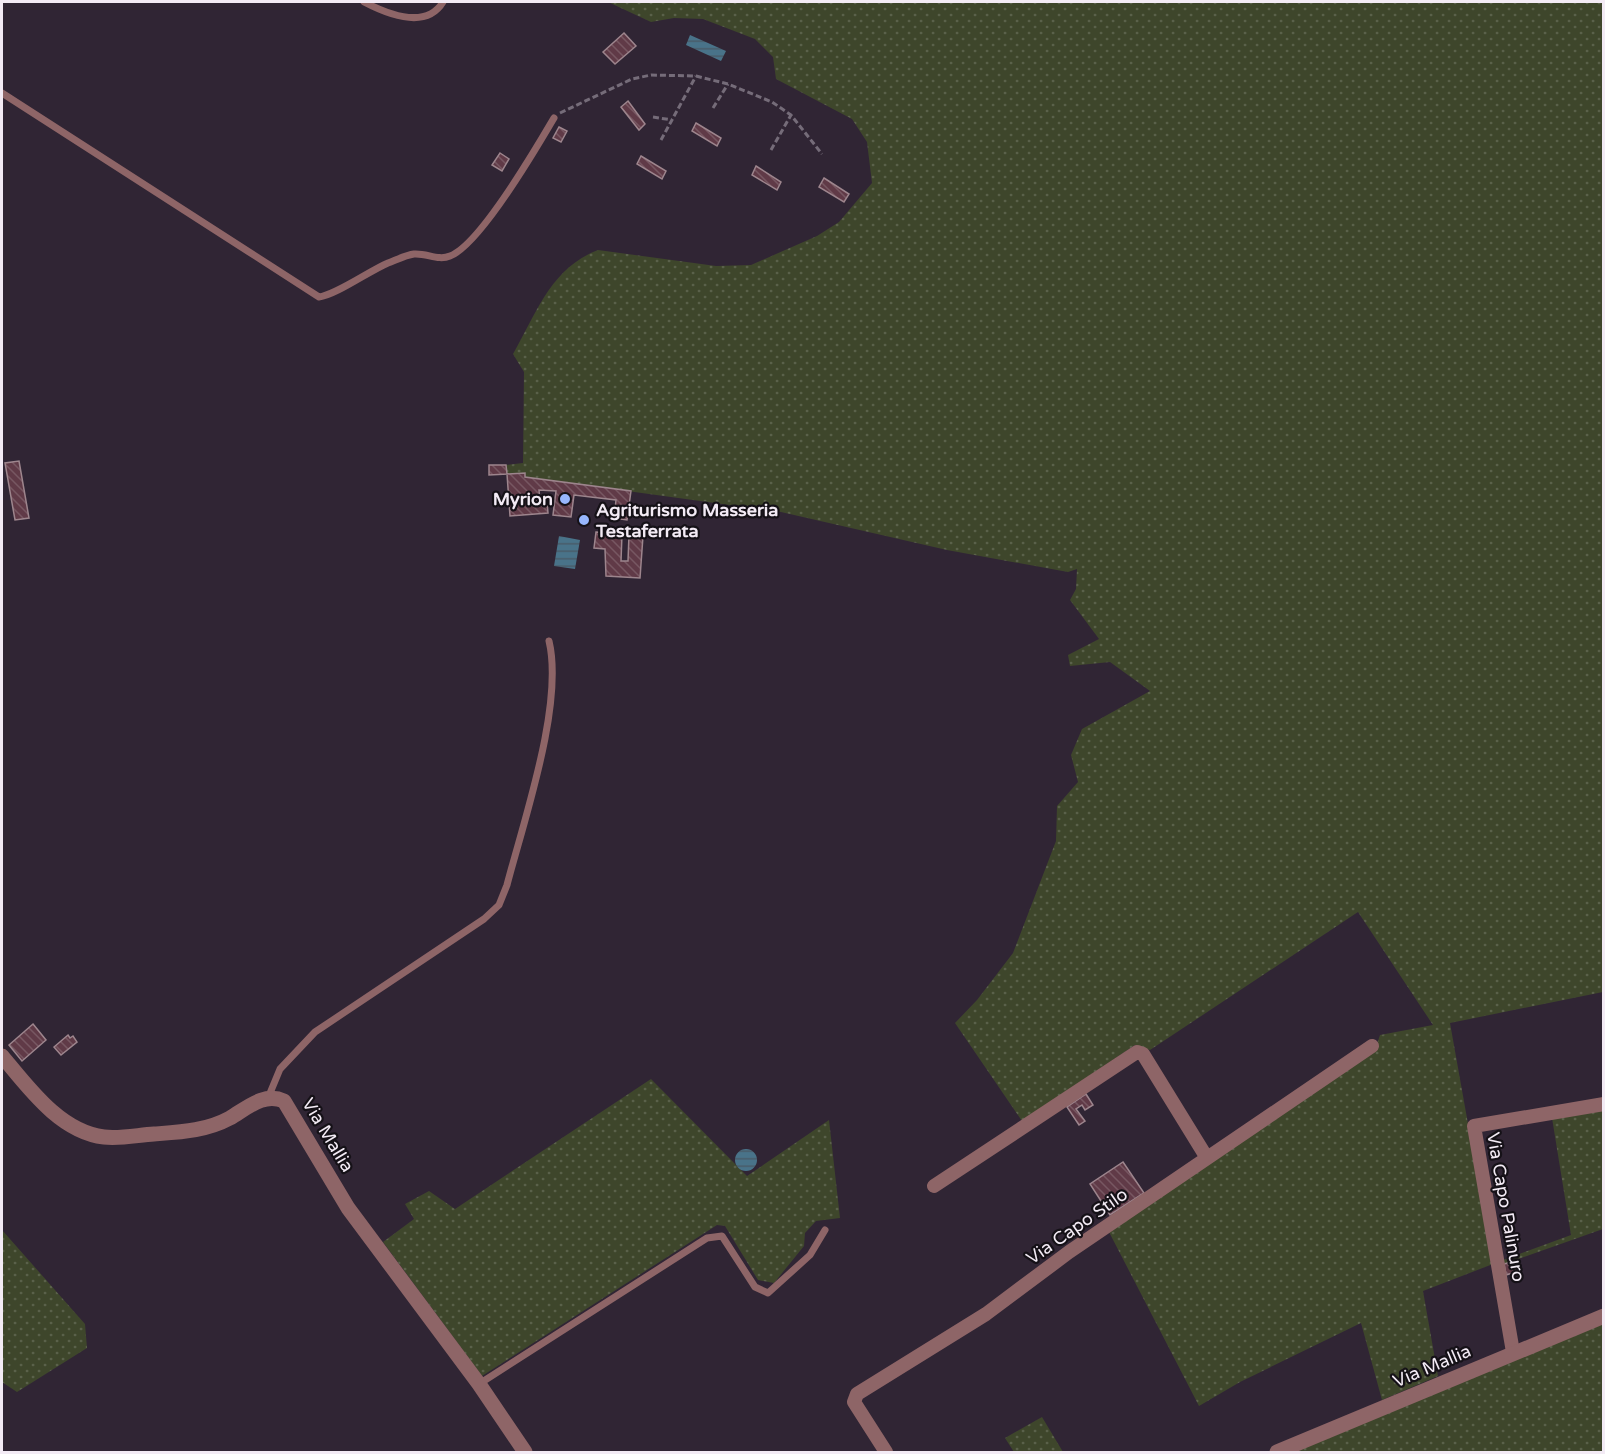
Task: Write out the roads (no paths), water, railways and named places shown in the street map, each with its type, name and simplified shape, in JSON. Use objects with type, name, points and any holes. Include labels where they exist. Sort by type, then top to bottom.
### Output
[{"type":"street","name":"Via Capo Stilo","points":[[886,1452],[854,1402],[857,1394],[986,1314],[1069,1252],[1372,1046]]},
{"type":"street","points":[[934,1186],[1137,1052],[1143,1054],[1208,1158]]},
{"type":"street","points":[[2,1056],[34,1093],[59,1116],[77,1129],[106,1137],[205,1129],[268,1098]]},
{"type":"street","name":"Via Mallia","points":[[268,1098],[278,1098],[290,1107],[348,1208],[478,1384],[525,1452]]},
{"type":"street","name":"Via Capo Palinuro","points":[[1513,1352],[1474,1126],[1604,1104]]},
{"type":"street","name":"Via Mallia","points":[[1276,1452],[1604,1316]]},
{"type":"lane","points":[[364,2],[397,16],[421,18],[432,15],[443,2]]},
{"type":"lane","points":[[2,93],[319,297],[327,296],[363,274],[414,254],[438,258],[452,255],[468,242],[515,183],[554,118]]},
{"type":"lane","points":[[268,1098],[280,1069],[315,1032],[484,919],[499,905],[507,885],[545,735],[553,673],[549,641]]},
{"type":"lane","points":[[478,1384],[707,1238],[722,1236],[755,1287],[768,1293],[810,1256],[825,1230]]},
{"type":"water","points":[[690,35],[726,51],[721,61],[686,45]]},
{"type":"water","points":[[559,536],[580,540],[575,569],[554,566]]},
{"type":"water","points":[[746,1149],[754,1152],[757,1160],[754,1168],[746,1171],[738,1168],[735,1160],[738,1152]]},
{"type":"place","name":"Myrion","points":[[565,499]]},
{"type":"place","name":"Agriturismo Masseria Testaferrata","points":[[584,520]]}]
